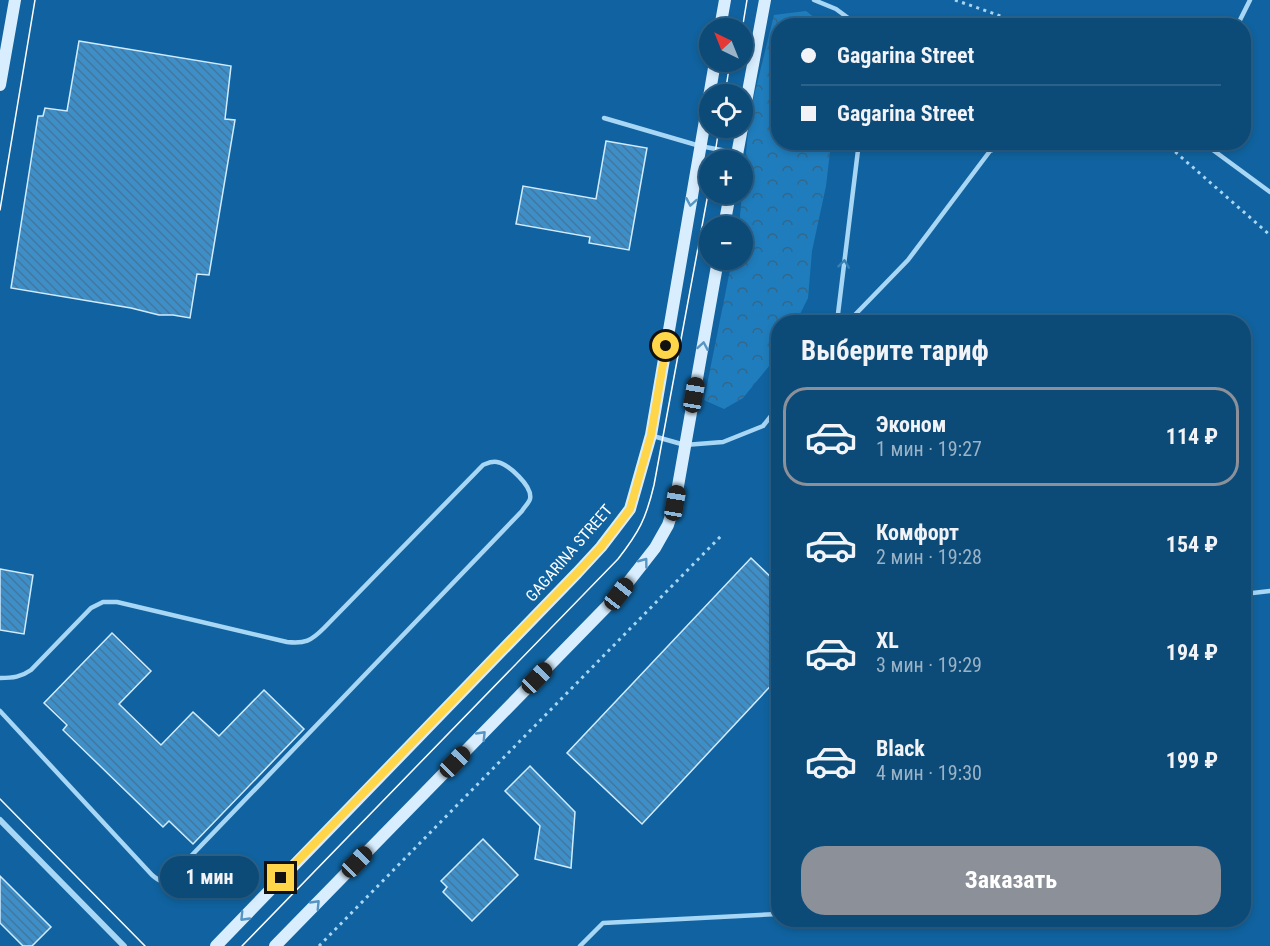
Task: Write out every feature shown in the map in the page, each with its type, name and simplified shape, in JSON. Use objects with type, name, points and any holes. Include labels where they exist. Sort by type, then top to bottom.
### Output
[{"type":"main road","points":[[0,85],[15,0]]},
{"type":"main road","points":[[722,18],[725,0]]},
{"type":"main road","points":[[750,84],[765,0]]},
{"type":"main road","name":"GAGARINA STREET","points":[[216,946],[601,547],[630,509],[651,435],[713,72]]},
{"type":"main road","points":[[275,946],[619,594],[655,548],[668,525],[675,503],[716,270]]},
{"type":"street","points":[[0,820],[124,946]]},
{"type":"lane","points":[[814,0],[836,9],[848,18]]},
{"type":"lane","points":[[1242,18],[1250,0]]},
{"type":"lane","points":[[604,118],[713,150]]},
{"type":"lane","points":[[838,315],[858,150]]},
{"type":"lane","points":[[855,315],[908,260],[993,150]]},
{"type":"lane","points":[[1213,150],[1270,192]]},
{"type":"lane","points":[[651,435],[685,445],[723,442],[763,426],[771,416]]},
{"type":"lane","points":[[0,678],[22,676],[31,670],[91,608],[103,602],[117,602],[300,644],[314,638],[483,465],[490,461],[505,464],[526,483],[530,491],[530,499],[522,511],[165,882],[152,875],[0,711]]},
{"type":"lane","points":[[1251,593],[1270,591]]},
{"type":"lane","points":[[580,946],[603,923],[771,914]]},
{"type":"path","points":[[955,0],[1006,18]]},
{"type":"path","points":[[1173,150],[1270,235]]},
{"type":"path","points":[[319,946],[721,536]]},
{"type":"green space","points":[[806,11],[815,18],[773,18],[774,15]]},
{"type":"green space","points":[[771,27],[771,150],[830,150],[826,186],[812,251],[808,298],[800,315],[771,315],[771,364],[743,398],[724,409],[704,400],[730,270],[753,270],[753,216],[740,216],[741,204],[753,204],[753,150],[746,150],[747,138],[753,138],[753,100]]},
{"type":"building","points":[[79,41],[231,66],[225,119],[235,120],[209,275],[197,274],[190,318],[159,315],[131,308],[11,288],[38,116],[43,116],[45,108],[67,111]]},
{"type":"building","points":[[606,141],[647,148],[629,250],[589,243],[590,237],[516,224],[523,186],[596,199]]},
{"type":"building","points":[[751,558],[771,577],[771,686],[642,824],[567,753]]},
{"type":"building","points":[[0,569],[33,575],[24,634],[0,630]]},
{"type":"building","points":[[112,633],[151,671],[119,704],[161,745],[193,712],[219,736],[264,690],[304,729],[193,844],[169,821],[163,827],[63,730],[67,725],[44,703]]},
{"type":"building","points":[[530,766],[575,812],[571,868],[535,859],[540,826],[505,791]]},
{"type":"building","points":[[483,839],[518,875],[472,921],[443,892],[447,887],[441,881]]},
{"type":"building","points":[[0,876],[51,927],[32,946],[23,946],[0,923]]},
{"type":"tram line","points":[[0,210],[35,0]]},
{"type":"tram line","points":[[744,18],[747,0]]},
{"type":"tram line","points":[[727,84],[728,72]]},
{"type":"tram line","points":[[716,150],[717,138]]},
{"type":"tram line","points":[[242,946],[618,559],[637,533],[645,516],[654,485],[706,204]]},
{"type":"tram line","points":[[0,799],[145,946]]},
{"type":"route","points":[[281,878],[577,573],[601,547],[630,509],[651,435],[666,346]]}]
